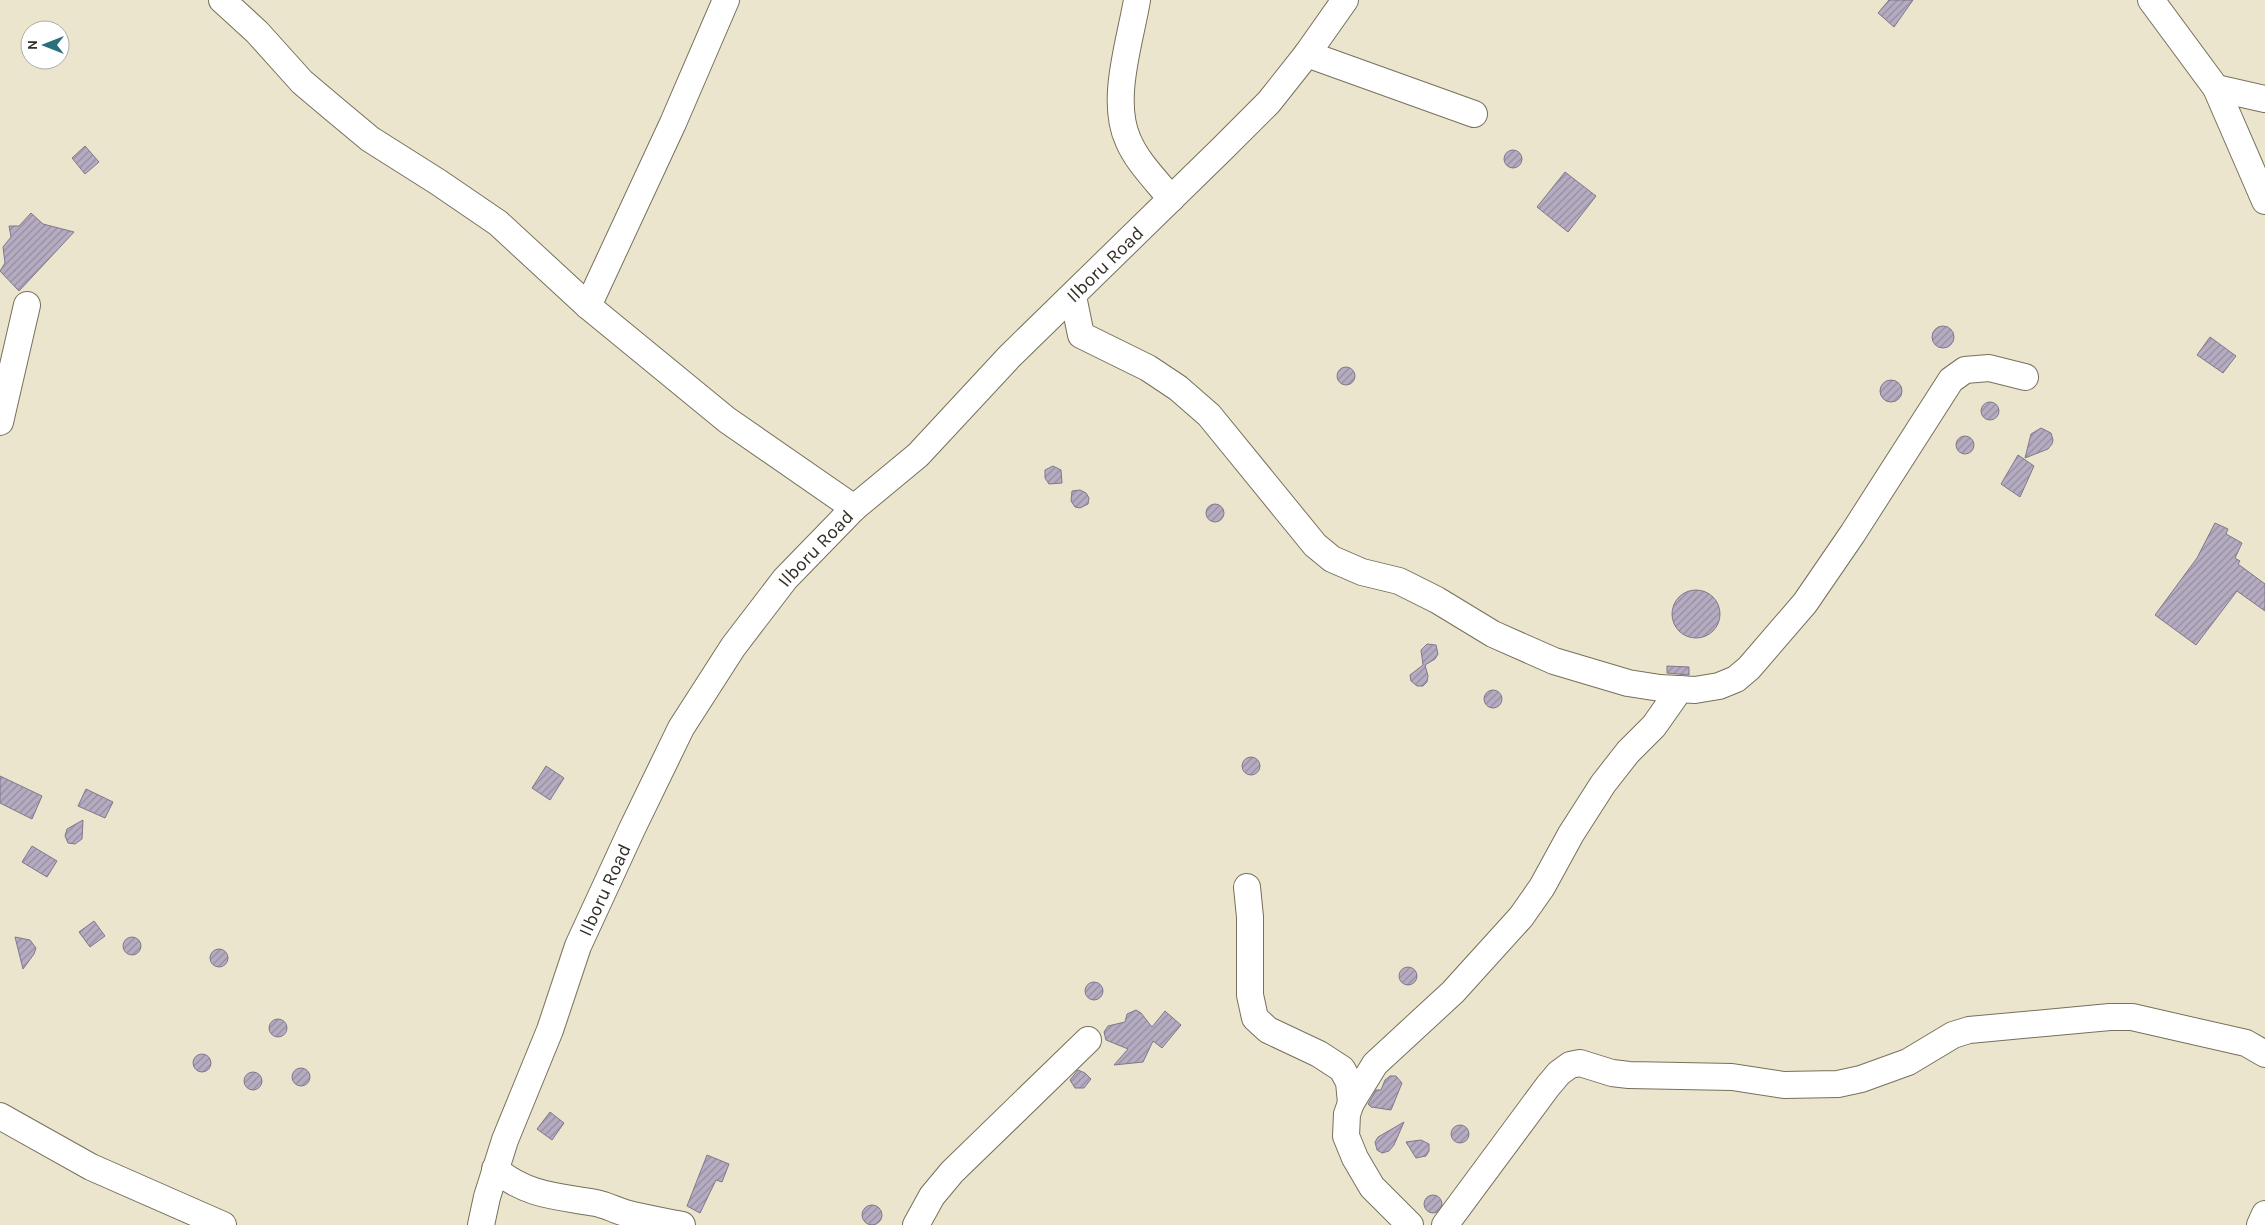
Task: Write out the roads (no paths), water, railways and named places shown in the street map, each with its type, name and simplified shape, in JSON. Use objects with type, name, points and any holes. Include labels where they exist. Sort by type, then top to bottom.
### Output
[{"type":"street","points":[[222,0],[257,32],[302,82],[370,138],[498,223],[588,306],[727,420],[854,508]]},
{"type":"street","points":[[588,306],[673,123],[726,0]]},
{"type":"street","points":[[1137,0],[1120,93],[1122,118],[1128,140],[1142,163],[1172,199]]},
{"type":"street","name":"Ilboru Road","points":[[481,1225],[495,1169],[550,1030],[578,946],[681,728],[733,647],[785,579],[854,508],[918,455],[1009,357],[1269,102],[1307,54],[1345,0]]},
{"type":"street","points":[[2151,0],[2216,88],[2265,201]]},
{"type":"street","points":[[1307,54],[1474,114]]},
{"type":"street","points":[[2216,88],[2265,99]]},
{"type":"street","points":[[1073,296],[1081,335],[1148,368],[1178,388],[1209,415],[1315,545],[1332,559],[1362,572],[1399,581],[1437,600],[1493,634],[1554,661],[1628,682],[1680,690],[1695,690],[1719,686],[1736,679],[1749,668],[1805,604],[1951,380],[1965,370],[1989,368],[2025,377]]},
{"type":"street","points":[[0,422],[27,305]]},
{"type":"street","points":[[1410,1225],[1372,1186],[1355,1158],[1346,1136],[1347,1114],[1351,1103],[1375,1064],[1453,992],[1521,917],[1542,887],[1571,834],[1603,784],[1628,752],[1654,726],[1680,690]]},
{"type":"street","points":[[1247,887],[1250,917],[1250,995],[1255,1018],[1268,1030],[1319,1054],[1342,1069],[1349,1082],[1351,1103]]},
{"type":"street","points":[[1445,1225],[1536,1100],[1559,1073],[1570,1065],[1580,1063],[1612,1073],[1629,1075],[1732,1077],[1784,1085],[1838,1084],[1860,1079],[1908,1062],[1953,1035],[1968,1030],[2110,1017],[2132,1017],[2246,1043],[2265,1054]]},
{"type":"street","points":[[916,1225],[932,1196],[952,1172],[1088,1040]]},
{"type":"street","points":[[0,1116],[91,1167],[224,1225]]},
{"type":"street","points":[[495,1169],[508,1180],[530,1191],[547,1196],[598,1203],[625,1213],[682,1225]]},
{"type":"street","points":[[2260,1225],[2265,1214]]}]
